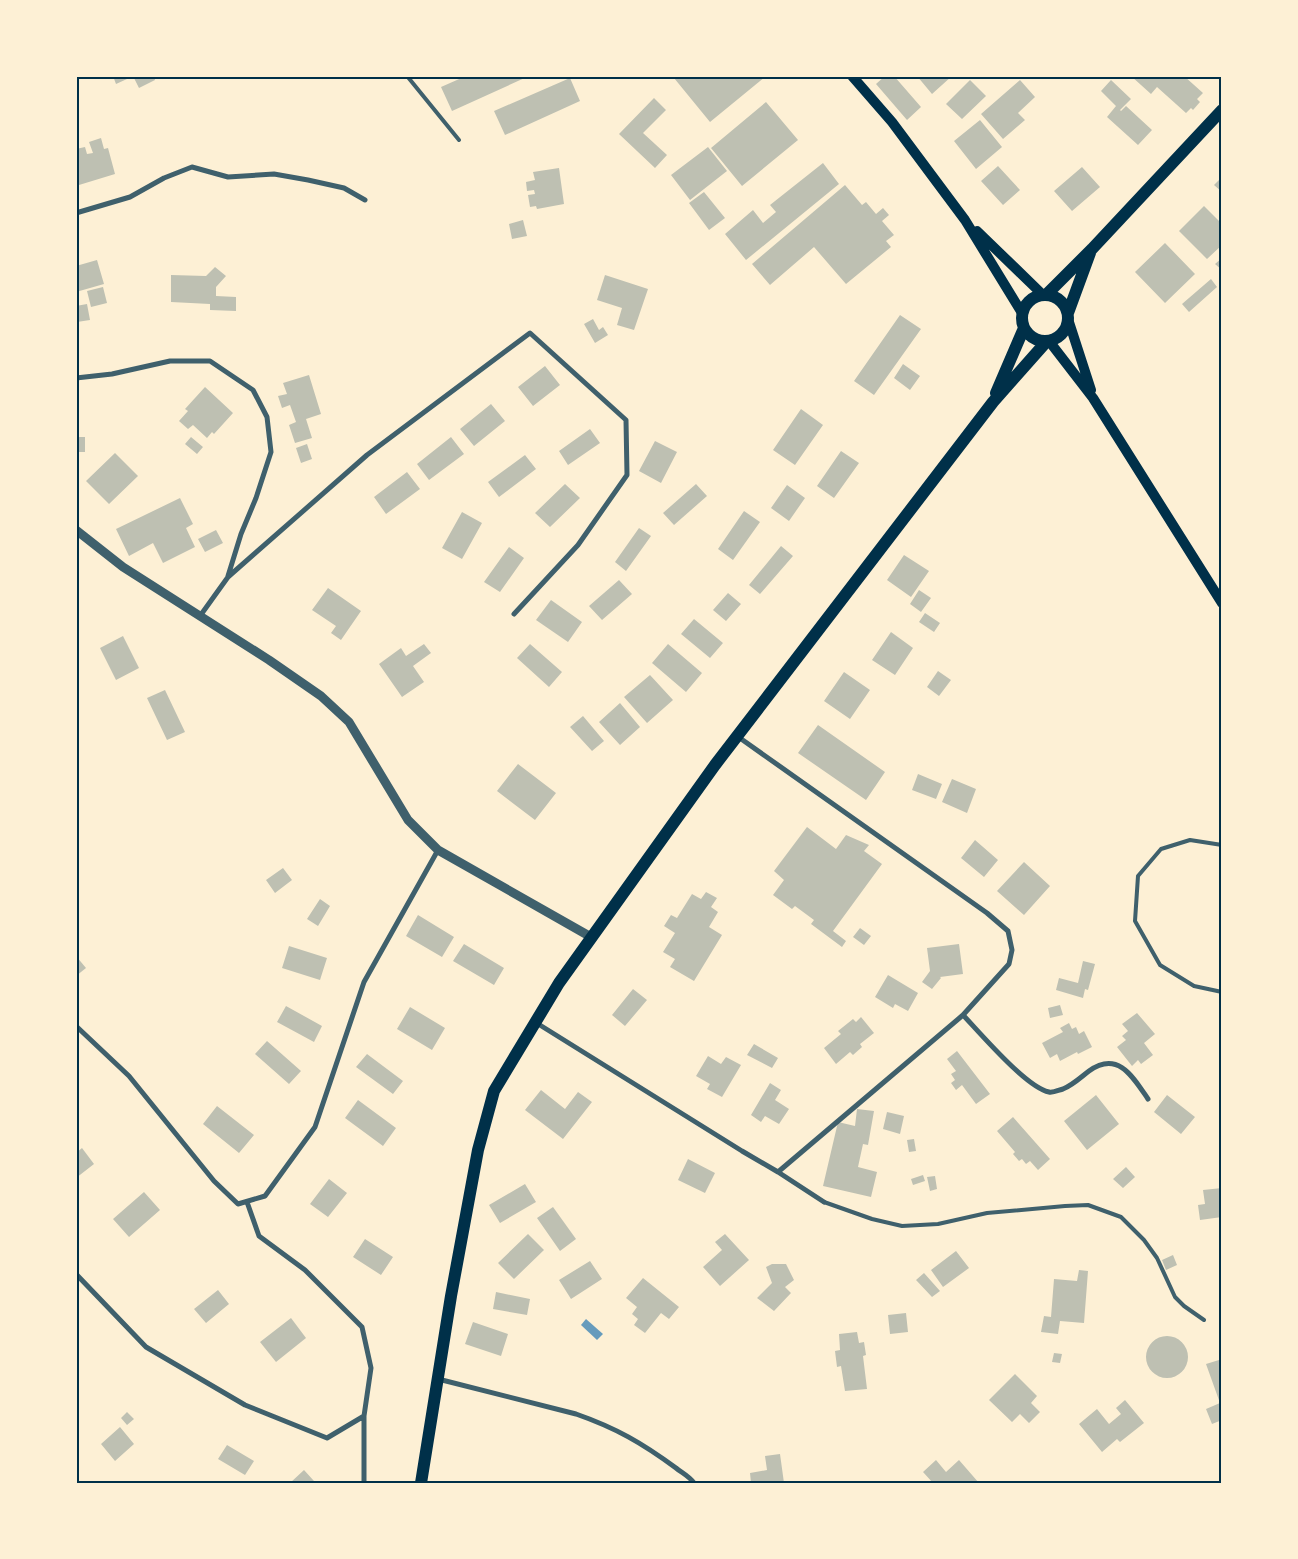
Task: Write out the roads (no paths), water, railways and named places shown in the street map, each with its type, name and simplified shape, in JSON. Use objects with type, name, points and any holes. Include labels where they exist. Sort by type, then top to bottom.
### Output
[{"type":"highway","points":[[1048,341],[1033,338],[1027,334],[1021,320],[1025,306],[1030,300],[1045,295],[1092,249],[1222,110]]},
{"type":"highway","points":[[421,1483],[478,1150],[494,1091],[534,1022],[591,937],[737,736],[993,402],[1048,341],[1062,334],[1092,249]]},
{"type":"highway","points":[[1045,295],[1060,300],[1065,306],[1068,316]]},
{"type":"highway","points":[[993,402],[1024,328]]},
{"type":"main road","points":[[852,76],[892,122],[965,220],[1022,313]]},
{"type":"main road","points":[[965,220],[1045,295]]},
{"type":"main road","points":[[1068,316],[1093,398]]},
{"type":"main road","points":[[1048,341],[1093,398],[1222,603]]},
{"type":"street","points":[[76,212],[130,197],[164,178],[192,167],[228,177],[274,174],[308,180],[344,188],[365,200]]},
{"type":"street","points":[[200,616],[228,577],[368,454],[530,333],[626,420],[627,475],[578,545],[514,614]]},
{"type":"street","points":[[76,378],[112,374],[170,361],[210,361],[253,390],[267,417],[271,452],[256,498],[241,534],[228,577]]},
{"type":"street","points":[[76,530],[123,568],[269,660],[321,696],[349,722],[408,820],[438,850],[591,937]]},
{"type":"street","points":[[737,736],[980,908],[1008,931],[1012,950],[1009,964],[963,1015],[778,1172]]},
{"type":"street","points":[[76,1026],[129,1076],[214,1181],[238,1204],[265,1196],[315,1127],[364,982],[438,850]]},
{"type":"street","points":[[963,1015],[1036,1087],[1051,1093],[1067,1087],[1091,1069],[1102,1064],[1115,1063],[1129,1072],[1148,1098]]},
{"type":"street","points":[[534,1022],[824,1202]]},
{"type":"street","points":[[247,1202],[259,1236],[305,1270],[362,1327],[372,1368],[364,1416],[364,1483]]},
{"type":"street","points":[[76,1274],[146,1347],[245,1405],[327,1438],[364,1416]]},
{"type":"street","points":[[438,1379],[594,1420],[618,1430],[660,1455],[694,1483]]},
{"type":"lane","points":[[408,76],[459,140]]},
{"type":"lane","points":[[1222,845],[1190,840],[1161,849],[1138,876],[1135,921],[1160,965],[1194,986],[1222,992]]},
{"type":"lane","points":[[824,1202],[872,1219],[902,1226],[938,1224],[987,1213],[1088,1205],[1121,1217],[1144,1240],[1157,1258],[1175,1298],[1204,1320]]},
{"type":"water","points":[[586,1319],[603,1334],[597,1340],[581,1325]]}]
